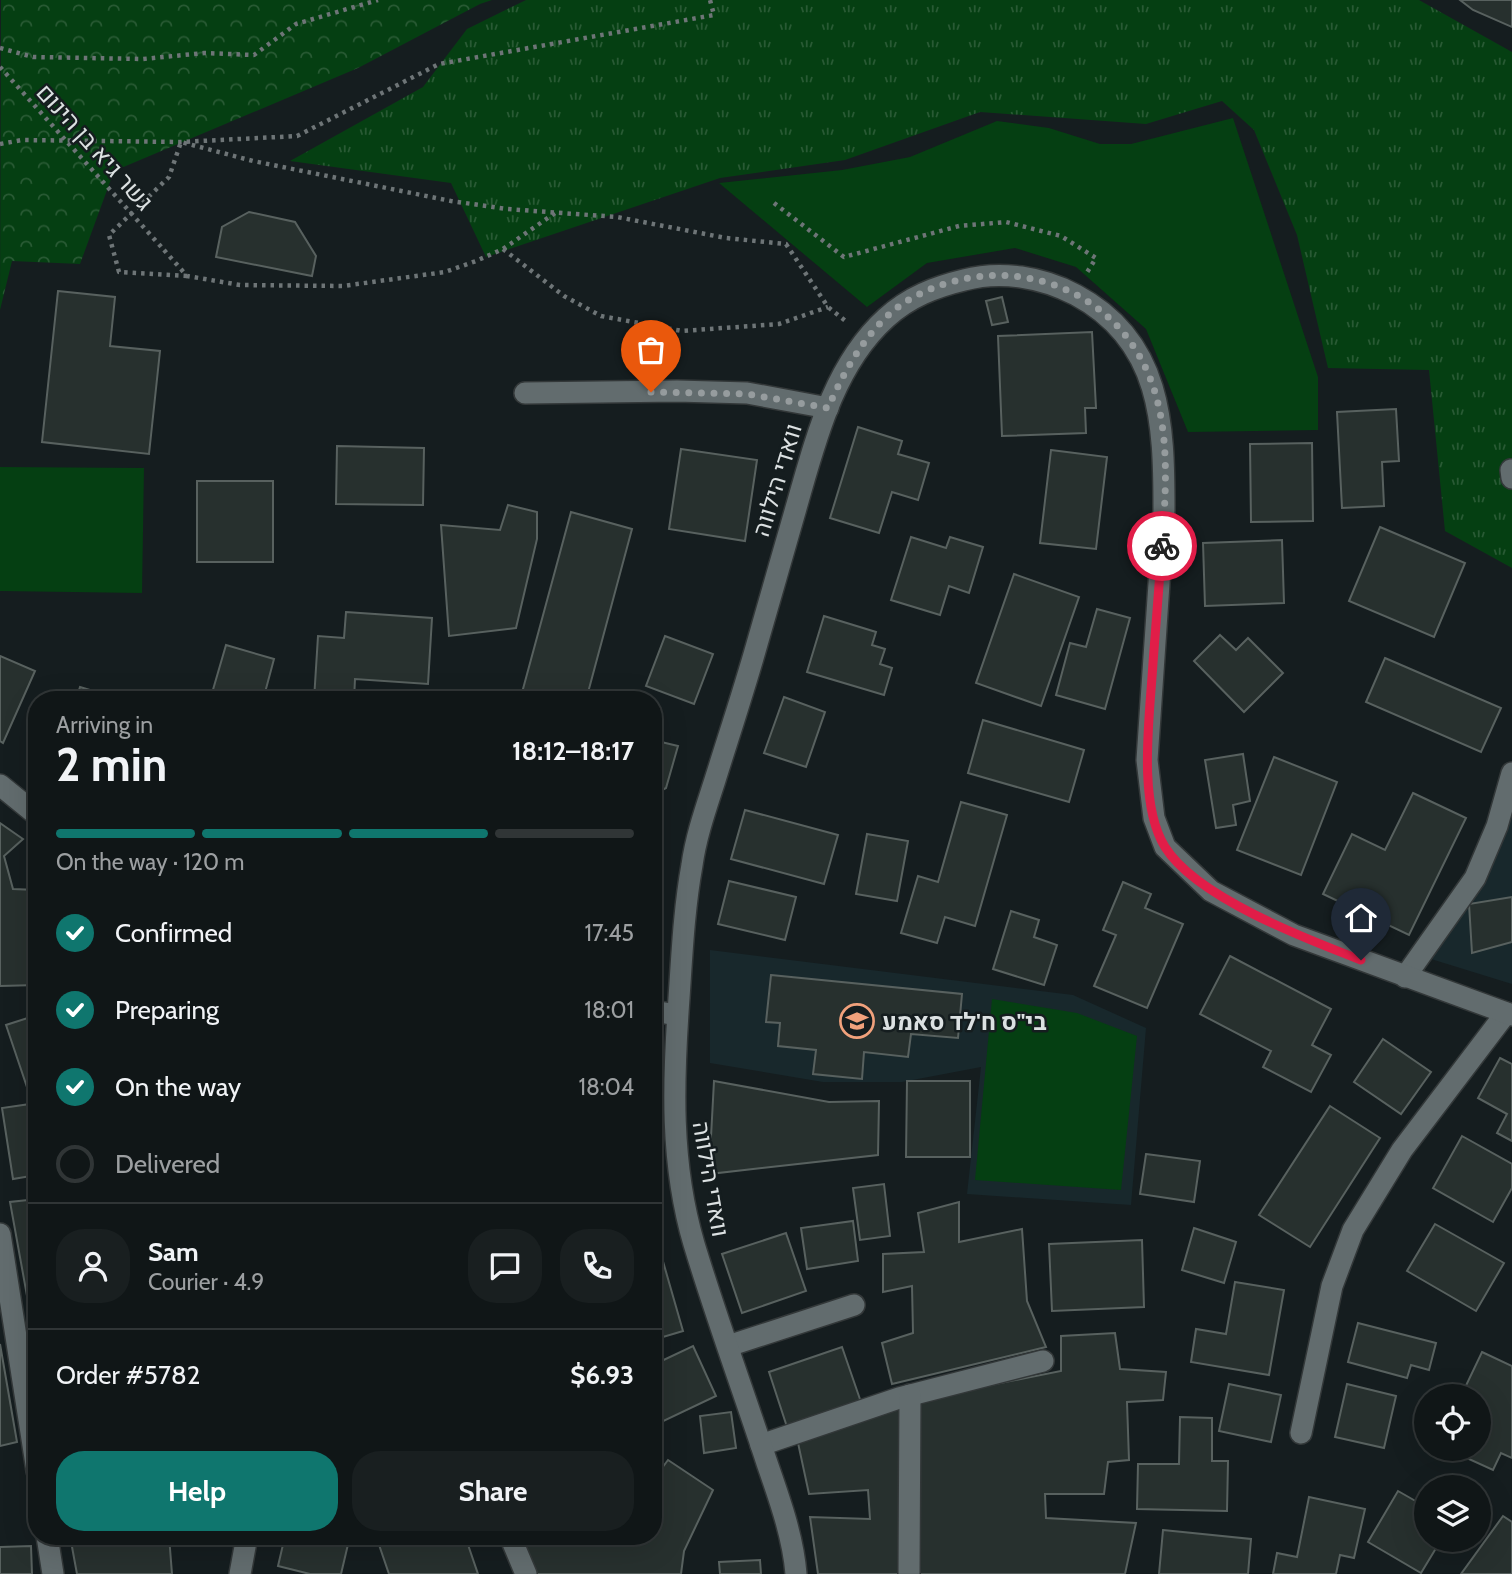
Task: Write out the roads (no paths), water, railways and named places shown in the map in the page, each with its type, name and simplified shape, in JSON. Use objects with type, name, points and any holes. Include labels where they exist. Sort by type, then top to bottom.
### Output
[{"type":"street","name":"וואדי הילווה","points":[[796,1574],[782,1510],[693,1241],[680,1185],[674,1118],[677,1015],[692,864],[704,813],[756,647],[818,431],[839,382],[883,320],[909,300],[937,287],[975,277],[998,275],[1032,278],[1062,287],[1088,301],[1110,318],[1135,348],[1148,373],[1159,407],[1164,436],[1164,510],[1147,760],[1154,818],[1165,846],[1182,866],[1211,891],[1294,934],[1509,1014]]},
{"type":"street","points":[[525,393],[677,391],[747,394],[828,408]]},
{"type":"street","points":[[1511,470],[1512,478]]},
{"type":"street","points":[[1405,977],[1475,878],[1497,826],[1512,774]]},
{"type":"street","points":[[0,786],[28,808]]},
{"type":"street","points":[[662,1012],[677,1015]]},
{"type":"street","points":[[1301,1433],[1332,1286],[1353,1230],[1402,1150],[1509,1014]]},
{"type":"street","points":[[0,1234],[28,1413]]},
{"type":"street","points":[[729,1346],[854,1305]]},
{"type":"street","points":[[761,1445],[910,1395],[1042,1361]]},
{"type":"street","points":[[909,1574],[910,1395]]},
{"type":"street","points":[[48,1545],[53,1574]]},
{"type":"street","points":[[240,1574],[245,1545]]},
{"type":"street","points":[[514,1545],[526,1574]]},
{"type":"place","name":"בי\"ס ח'לד סאמע","points":[[857,1021]]}]
